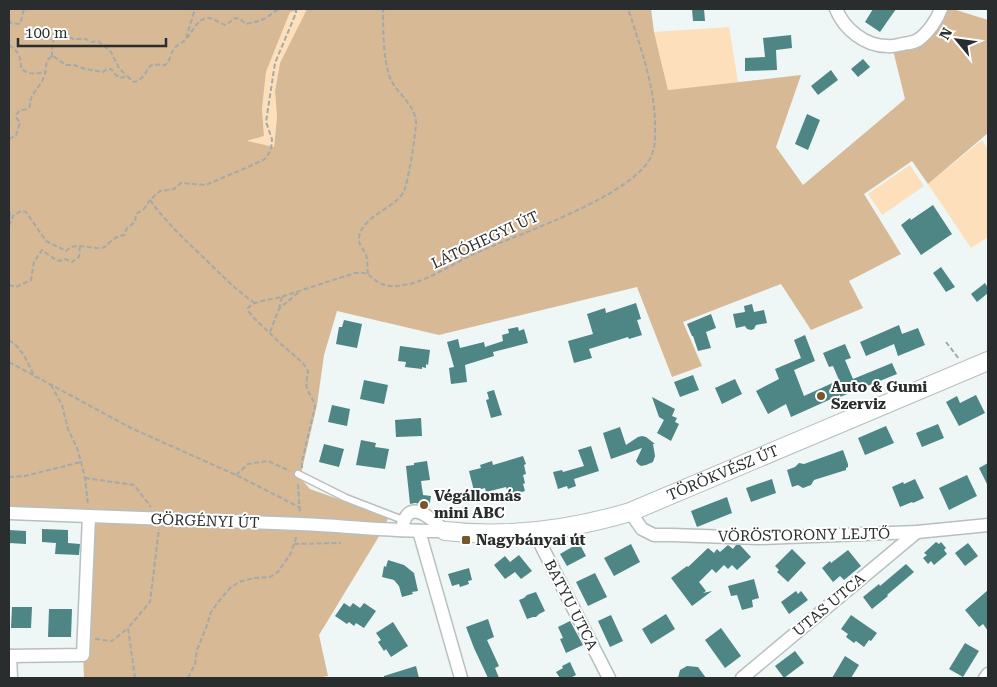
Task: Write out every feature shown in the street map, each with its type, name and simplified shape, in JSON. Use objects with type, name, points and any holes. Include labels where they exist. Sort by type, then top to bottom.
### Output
[{"type":"street","points":[[836,9],[839,17],[857,36],[876,45],[886,46],[919,40],[937,18],[941,9]]},
{"type":"street","name":"TÖRÖKVÉSZ ÚT","points":[[402,525],[419,532],[507,533],[579,525],[630,512],[988,361]]},
{"type":"street","points":[[402,525],[405,516],[414,512],[421,512],[445,531]]},
{"type":"street","name":"VÖRÖSTORONY LEJTŐ","points":[[630,512],[642,529],[654,535],[759,538],[917,532],[988,525]]},
{"type":"street","name":"GÖRGÉNYI ÚT","points":[[9,513],[302,524],[402,525]]},
{"type":"street","points":[[12,678],[10,656],[83,655],[89,516]]},
{"type":"street","name":"BATYU UTCA","points":[[535,530],[608,678]]},
{"type":"street","points":[[419,532],[461,678]]},
{"type":"street","name":"UTAS UTCA","points":[[742,678],[917,532]]},
{"type":"street","points":[[985,678],[988,674]]},
{"type":"lane","name":"TÖRÖKVÉSZ ÚT","points":[[298,474],[402,525]]},
{"type":"path","points":[[9,20],[20,24],[24,9]]},
{"type":"path","points":[[186,40],[195,9]]},
{"type":"path","points":[[52,57],[55,35],[63,34],[73,39],[91,42],[98,41],[111,52],[119,68],[134,82],[139,80],[152,65],[165,66],[168,63],[172,50],[186,40],[199,21],[206,18],[226,24],[235,18],[240,19],[246,24],[260,21],[275,10],[281,9]]},
{"type":"path","points":[[9,226],[13,216],[22,211],[26,212],[46,241],[66,251],[69,247],[80,246],[102,248],[117,237],[124,235],[126,228],[135,222],[136,214],[144,209],[150,200],[160,192],[181,184],[206,185],[264,159],[271,150],[272,139],[266,122],[275,62],[296,9]]},
{"type":"path","points":[[9,362],[131,428],[236,475],[299,507],[298,474],[302,468],[314,407],[314,402],[306,383],[308,371],[249,312],[248,308],[255,303],[355,273],[363,272],[368,274],[367,257],[359,237],[363,227],[371,219],[395,203],[404,192],[411,164],[416,121],[410,106],[390,79],[386,63],[383,9]]},
{"type":"path","name":"LÁTÓHEGYI ÚT","points":[[368,274],[381,284],[394,286],[405,285],[434,276],[458,261],[594,202],[623,185],[647,166],[656,143],[654,104],[648,76],[627,9]]},
{"type":"path","points":[[9,45],[21,58],[21,69],[28,73],[46,72]]},
{"type":"path","points":[[52,57],[66,65],[103,72],[111,69],[120,78],[127,76]]},
{"type":"path","points":[[9,139],[16,135],[20,124],[16,113],[28,109],[30,106],[29,102],[46,72],[46,61],[52,57]]},
{"type":"path","points":[[150,200],[159,213],[196,250],[241,294],[255,303]]},
{"type":"path","points":[[9,212],[9,226]]},
{"type":"path","points":[[9,285],[16,287],[31,280],[34,262],[42,250],[59,261],[65,259],[72,262],[79,257],[80,246]]},
{"type":"path","points":[[279,309],[302,290]]},
{"type":"path","points":[[270,333],[283,296]]},
{"type":"path","points":[[9,340],[18,346],[35,376]]},
{"type":"path","points":[[946,342],[962,363]]},
{"type":"path","points":[[51,385],[62,405],[68,429],[77,448],[85,478],[89,516]]},
{"type":"path","points":[[236,475],[248,464],[268,461],[298,474]]},
{"type":"path","points":[[9,477],[25,476],[81,462]]},
{"type":"path","points":[[84,629],[92,638],[112,641],[128,628],[150,602],[160,519],[134,485],[85,478]]},
{"type":"path","points":[[188,678],[195,664],[197,650],[211,612],[219,601],[230,588],[239,582],[254,578],[270,577],[278,572],[291,553],[297,532],[302,524]]},
{"type":"path","points":[[294,544],[341,543]]},
{"type":"path","points":[[128,628],[135,678]]},
{"type":"shaded area","points":[[9,9],[304,9],[290,12],[266,72],[262,109],[264,136],[247,141],[274,147],[277,117],[275,91],[280,63],[307,9],[651,9],[654,32],[668,90],[801,75],[776,147],[803,185],[905,99],[892,46],[914,42],[941,9],[953,9],[988,20],[988,133],[928,184],[912,161],[864,194],[901,254],[849,281],[863,308],[811,330],[781,284],[683,322],[702,366],[672,377],[637,287],[439,335],[337,311],[324,355],[317,405],[300,478],[310,489],[389,517],[319,635],[328,676],[316,678],[84,678],[83,655],[89,516],[9,513]]},
{"type":"shaded area","points":[[307,9],[280,63],[275,91],[277,117],[274,147],[246,142],[264,136],[262,109],[266,72],[290,12]]},
{"type":"shaded area","points":[[729,27],[738,82],[668,90],[654,32]]},
{"type":"shaded area","points":[[982,140],[988,150],[988,237],[971,248],[928,184]]},
{"type":"shaded area","points":[[910,165],[924,186],[882,215],[868,194]]},
{"type":"building","points":[[692,9],[704,9],[705,21],[693,21]]},
{"type":"building","points":[[873,9],[896,9],[880,32],[865,22]]},
{"type":"building","points":[[791,35],[792,48],[776,50],[777,70],[745,71],[745,58],[765,57],[763,38]]},
{"type":"building","points":[[863,59],[870,67],[858,77],[851,69]]},
{"type":"building","points":[[831,70],[838,80],[818,95],[811,86]]},
{"type":"building","points":[[807,114],[820,120],[808,150],[795,144]]},
{"type":"building","points":[[933,205],[952,234],[921,255],[901,225]]},
{"type":"building","points":[[941,267],[955,287],[946,292],[933,273]]},
{"type":"building","points":[[985,283],[988,293],[977,302],[971,294]]},
{"type":"building","points":[[636,303],[641,319],[637,320],[642,335],[629,339],[628,337],[589,349],[592,358],[574,363],[568,341],[593,334],[587,314],[605,308],[606,313]]},
{"type":"building","points":[[752,304],[754,312],[764,310],[767,323],[756,325],[751,330],[745,326],[736,328],[733,314],[745,312],[744,306]]},
{"type":"building","points":[[711,314],[716,328],[706,332],[711,348],[698,351],[687,324]]},
{"type":"building","points":[[344,320],[362,324],[357,348],[336,344],[339,327],[342,327]]},
{"type":"building","points":[[899,325],[902,334],[918,328],[925,345],[898,356],[894,344],[866,356],[860,342]]},
{"type":"building","points":[[518,327],[519,331],[524,329],[528,343],[493,352],[494,356],[465,365],[467,382],[451,384],[449,368],[454,367],[447,342],[458,339],[460,348],[484,342],[485,347],[503,341],[502,335],[509,333],[508,329]]},
{"type":"building","points":[[805,335],[815,361],[794,370],[804,396],[839,380],[833,366],[829,367],[823,353],[845,344],[851,358],[845,360],[853,379],[892,363],[897,374],[840,397],[840,395],[791,417],[786,404],[768,414],[756,391],[779,379],[775,369],[801,358],[794,340]]},
{"type":"building","points":[[400,346],[430,350],[426,368],[405,367],[406,362],[398,361]]},
{"type":"building","points":[[693,375],[699,390],[680,397],[674,382]]},
{"type":"building","points":[[735,379],[742,394],[722,404],[715,388]]},
{"type":"building","points":[[364,380],[388,385],[384,404],[360,399]]},
{"type":"building","points":[[494,390],[502,415],[491,418],[486,400],[489,399],[487,392]]},
{"type":"building","points":[[976,395],[985,413],[959,426],[946,402],[957,396],[960,403]]},
{"type":"building","points":[[652,397],[675,409],[672,416],[677,418],[675,422],[679,424],[671,441],[657,433],[664,420],[659,417]]},
{"type":"building","points":[[332,405],[350,409],[347,426],[328,422]]},
{"type":"building","points":[[421,418],[422,436],[396,437],[395,420]]},
{"type":"building","points":[[938,424],[944,438],[922,447],[916,433]]},
{"type":"building","points":[[886,426],[894,443],[865,455],[858,438]]},
{"type":"building","points":[[620,427],[626,445],[642,436],[655,444],[653,444],[655,456],[653,462],[641,466],[638,464],[636,461],[642,448],[611,459],[603,433]]},
{"type":"building","points":[[361,440],[376,443],[375,447],[389,449],[385,469],[356,465]]},
{"type":"building","points":[[324,444],[344,449],[339,467],[319,462]]},
{"type":"building","points":[[591,446],[599,471],[574,479],[576,486],[568,489],[567,486],[558,489],[553,472],[562,470],[563,472],[584,466],[578,450]]},
{"type":"building","points":[[843,450],[848,464],[846,470],[814,480],[811,485],[803,488],[798,485],[792,487],[787,470],[799,463],[804,464]]},
{"type":"building","points":[[523,456],[526,464],[524,465],[526,474],[523,475],[525,491],[509,496],[506,487],[486,492],[485,488],[474,491],[469,471],[481,468],[480,465],[492,461],[493,465]]},
{"type":"building","points":[[427,461],[430,480],[421,481],[423,495],[431,496],[429,508],[421,504],[410,504],[406,466]]},
{"type":"building","points":[[988,463],[988,486],[979,468]]},
{"type":"building","points":[[967,475],[977,496],[949,510],[939,488]]},
{"type":"building","points":[[772,479],[776,493],[751,502],[746,488]]},
{"type":"building","points":[[915,479],[924,498],[900,507],[892,487]]},
{"type":"building","points":[[727,497],[732,513],[697,527],[691,511]]},
{"type":"building","points":[[42,529],[68,530],[68,543],[80,544],[79,555],[55,554],[56,543],[42,542]]},
{"type":"building","points":[[9,530],[26,531],[26,544],[9,543]]},
{"type":"building","points":[[936,542],[939,544],[941,542],[946,548],[944,550],[947,554],[934,565],[931,561],[928,564],[923,558],[927,555],[924,553]]},
{"type":"building","points":[[579,543],[586,556],[567,566],[560,554]]},
{"type":"building","points":[[968,543],[978,556],[965,566],[955,553]]},
{"type":"building","points":[[631,544],[640,562],[614,576],[604,558]]},
{"type":"building","points":[[728,545],[733,549],[736,545],[740,545],[751,557],[737,570],[732,565],[728,569],[724,565],[716,573],[712,569],[699,582],[706,591],[703,593],[712,591],[692,606],[671,578],[688,567],[708,548],[714,553],[717,549],[720,552]]},
{"type":"building","points":[[792,549],[806,563],[788,582],[777,572],[779,570],[775,566]]},
{"type":"building","points":[[848,550],[861,566],[844,580],[840,576],[833,582],[822,568]]},
{"type":"building","points":[[519,555],[532,571],[521,579],[515,572],[505,579],[494,565],[505,556],[510,562]]},
{"type":"building","points":[[388,560],[404,565],[414,573],[418,591],[402,597],[399,586],[394,580],[382,577],[384,566],[386,567]]},
{"type":"building","points":[[906,564],[914,572],[872,609],[863,597],[879,584],[880,586]]},
{"type":"building","points":[[469,568],[472,580],[468,581],[469,584],[460,587],[459,584],[452,586],[448,574]]},
{"type":"building","points":[[595,573],[607,597],[588,606],[576,582]]},
{"type":"building","points":[[754,579],[759,598],[752,600],[753,607],[742,610],[737,595],[731,596],[728,586]]},
{"type":"building","points":[[988,590],[988,631],[983,624],[979,627],[965,610]]},
{"type":"building","points":[[796,591],[798,594],[801,591],[808,600],[789,614],[781,602]]},
{"type":"building","points":[[536,592],[545,611],[536,617],[527,619],[519,600]]},
{"type":"building","points":[[344,603],[350,607],[353,603],[360,608],[364,603],[376,611],[364,628],[356,623],[354,626],[335,616]]},
{"type":"building","points":[[12,607],[32,607],[31,628],[11,628]]},
{"type":"building","points":[[49,609],[72,609],[71,637],[48,637]]},
{"type":"building","points":[[666,614],[675,629],[651,644],[642,629]]},
{"type":"building","points":[[611,615],[623,641],[610,647],[598,621]]},
{"type":"building","points":[[851,615],[877,633],[864,647],[846,637],[848,634],[841,629]]},
{"type":"building","points":[[488,619],[494,637],[487,640],[499,666],[495,668],[499,678],[488,678],[466,627]]},
{"type":"building","points":[[570,621],[583,645],[566,653],[560,639],[563,638],[558,627]]},
{"type":"building","points":[[393,622],[408,646],[391,657],[378,642],[381,640],[376,633]]},
{"type":"building","points":[[721,628],[741,656],[725,668],[705,640]]},
{"type":"building","points":[[965,643],[979,651],[963,677],[949,669]]},
{"type":"building","points":[[795,651],[804,663],[784,678],[775,666]]},
{"type":"building","points":[[845,656],[859,665],[851,678],[832,678]]},
{"type":"building","points":[[570,662],[576,675],[570,678],[560,678],[556,672]]},
{"type":"building","points":[[416,666],[419,678],[384,678],[384,676]]},
{"type":"building","points":[[687,666],[698,667],[706,678],[678,678],[680,670]]},
{"type":"place","name":"Auto & Gumi Szerviz","points":[[821,396]]},
{"type":"place","name":"Végállomás mini ABC","points":[[424,505]]},
{"type":"place","name":"Nagybányai út","points":[[466,540]]}]
